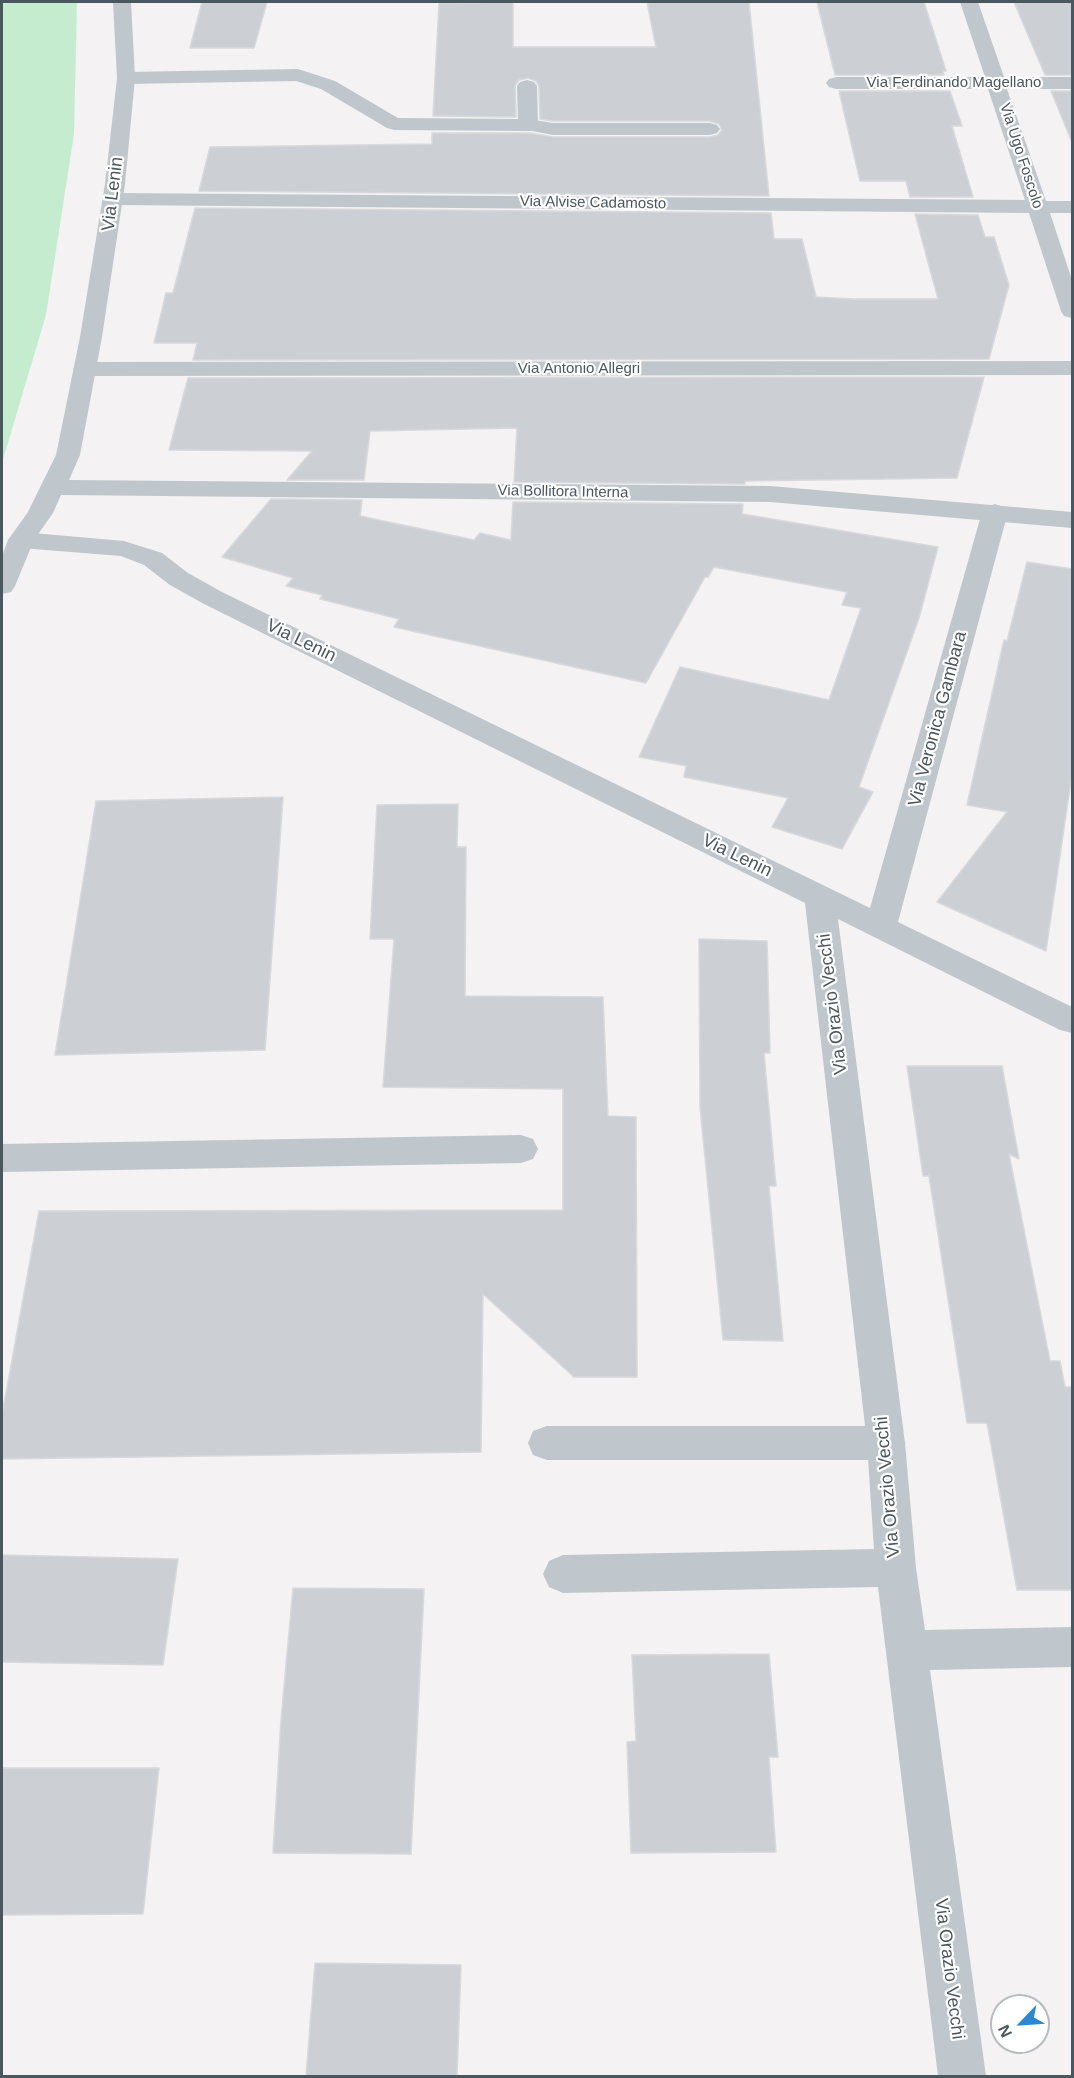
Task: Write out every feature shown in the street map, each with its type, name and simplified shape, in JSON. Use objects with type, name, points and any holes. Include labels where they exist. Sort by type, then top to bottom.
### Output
[{"type":"street","name":"Via Lenin","points":[[123,2],[126,78],[114,199],[85,369],[68,455],[53,487],[21,540],[124,549],[153,560],[179,579],[213,598],[1072,1021]]},
{"type":"street","name":"Via Ugo Foscolo","points":[[969,2],[1072,311]]},
{"type":"street","points":[[126,78],[298,75],[328,86],[394,124],[528,125],[553,129],[710,129]]},
{"type":"street","name":"Via Ferdinando Magellano","points":[[836,83],[1072,83]]},
{"type":"street","points":[[527,86],[528,125]]},
{"type":"street","name":"Via Alvise Cadamosto","points":[[114,199],[1072,207]]},
{"type":"street","name":"Via Antonio Allegri","points":[[85,369],[1072,368]]},
{"type":"street","name":"Via Bollitora Interna","points":[[53,487],[770,495],[1072,520]]},
{"type":"street","name":"Via Veronica Gambara","points":[[881,926],[995,512]]},
{"type":"street","points":[[2,586],[21,540]]},
{"type":"street","name":"Via Orazio Vecchi","points":[[820,897],[886,1443],[896,1568],[962,2076]]},
{"type":"street","points":[[2,1158],[521,1149]]},
{"type":"street","points":[[547,1443],[886,1443]]},
{"type":"street","points":[[563,1574],[896,1568]]},
{"type":"street","points":[[908,1650],[1072,1647]]},
{"type":"green space","points":[[2,2],[77,2],[74,134],[46,315],[2,463]]},
{"type":"building","points":[[202,2],[267,2],[254,48],[190,48]]},
{"type":"building","points":[[513,2],[513,47],[656,47],[647,2],[749,2],[769,196],[199,191],[210,147],[432,144],[432,133],[530,133],[553,137],[710,137],[718,135],[722,130],[719,124],[710,121],[553,121],[540,119],[539,86],[536,81],[528,78],[519,80],[515,86],[516,117],[433,116],[439,3]]},
{"type":"building","points":[[817,2],[924,2],[946,71],[943,71],[944,75],[835,75]]},
{"type":"building","points":[[1014,2],[1072,2],[1072,75],[1045,75]]},
{"type":"building","points":[[839,91],[950,91],[962,126],[952,126],[973,197],[910,197],[906,181],[860,181]]},
{"type":"building","points":[[1051,91],[1072,91],[1072,140],[1071,140]]},
{"type":"building","points":[[195,208],[771,213],[774,239],[802,239],[816,297],[853,299],[938,299],[915,214],[978,215],[985,237],[994,237],[1009,285],[989,359],[193,360],[197,343],[154,343],[166,293],[173,293]]},
{"type":"building","points":[[984,377],[957,478],[745,481],[745,484],[514,482],[517,428],[370,431],[364,480],[287,480],[312,451],[169,450],[188,378]]},
{"type":"building","points":[[271,499],[362,500],[360,516],[474,540],[480,533],[511,540],[513,502],[743,504],[742,514],[938,547],[919,618],[859,787],[873,792],[842,849],[772,827],[788,798],[684,777],[686,766],[639,757],[680,667],[829,700],[861,608],[842,605],[847,592],[714,567],[708,577],[705,577],[646,683],[394,627],[399,619],[320,599],[322,595],[286,586],[293,578],[222,557]]},
{"type":"building","points":[[1027,562],[1072,569],[1072,774],[1046,951],[937,902],[1007,812],[967,805],[1004,640],[1007,641]]},
{"type":"building","points":[[283,797],[265,1050],[55,1055],[96,801]]},
{"type":"building","points":[[458,804],[457,847],[466,847],[465,996],[603,997],[608,1116],[636,1117],[637,1377],[574,1377],[483,1294],[481,1452],[2,1459],[2,1415],[39,1211],[563,1210],[563,1089],[383,1087],[394,939],[370,939],[377,805]]},
{"type":"building","points":[[699,939],[767,941],[770,1053],[764,1053],[776,1186],[769,1186],[783,1341],[723,1340],[700,1107]]},
{"type":"building","points":[[907,1066],[1002,1066],[1019,1159],[1009,1154],[1050,1361],[1060,1361],[1065,1387],[1072,1387],[1072,1590],[1017,1590],[987,1423],[967,1423],[929,1176],[923,1176]]},
{"type":"building","points":[[2,1555],[178,1559],[163,1665],[2,1662]]},
{"type":"building","points":[[293,1588],[424,1589],[411,1854],[273,1853],[281,1720]]},
{"type":"building","points":[[769,1654],[778,1757],[769,1757],[776,1852],[631,1853],[627,1742],[636,1741],[632,1655]]},
{"type":"building","points":[[2,1768],[159,1768],[143,1914],[2,1915]]},
{"type":"building","points":[[315,1963],[461,1965],[457,2076],[306,2076]]}]
